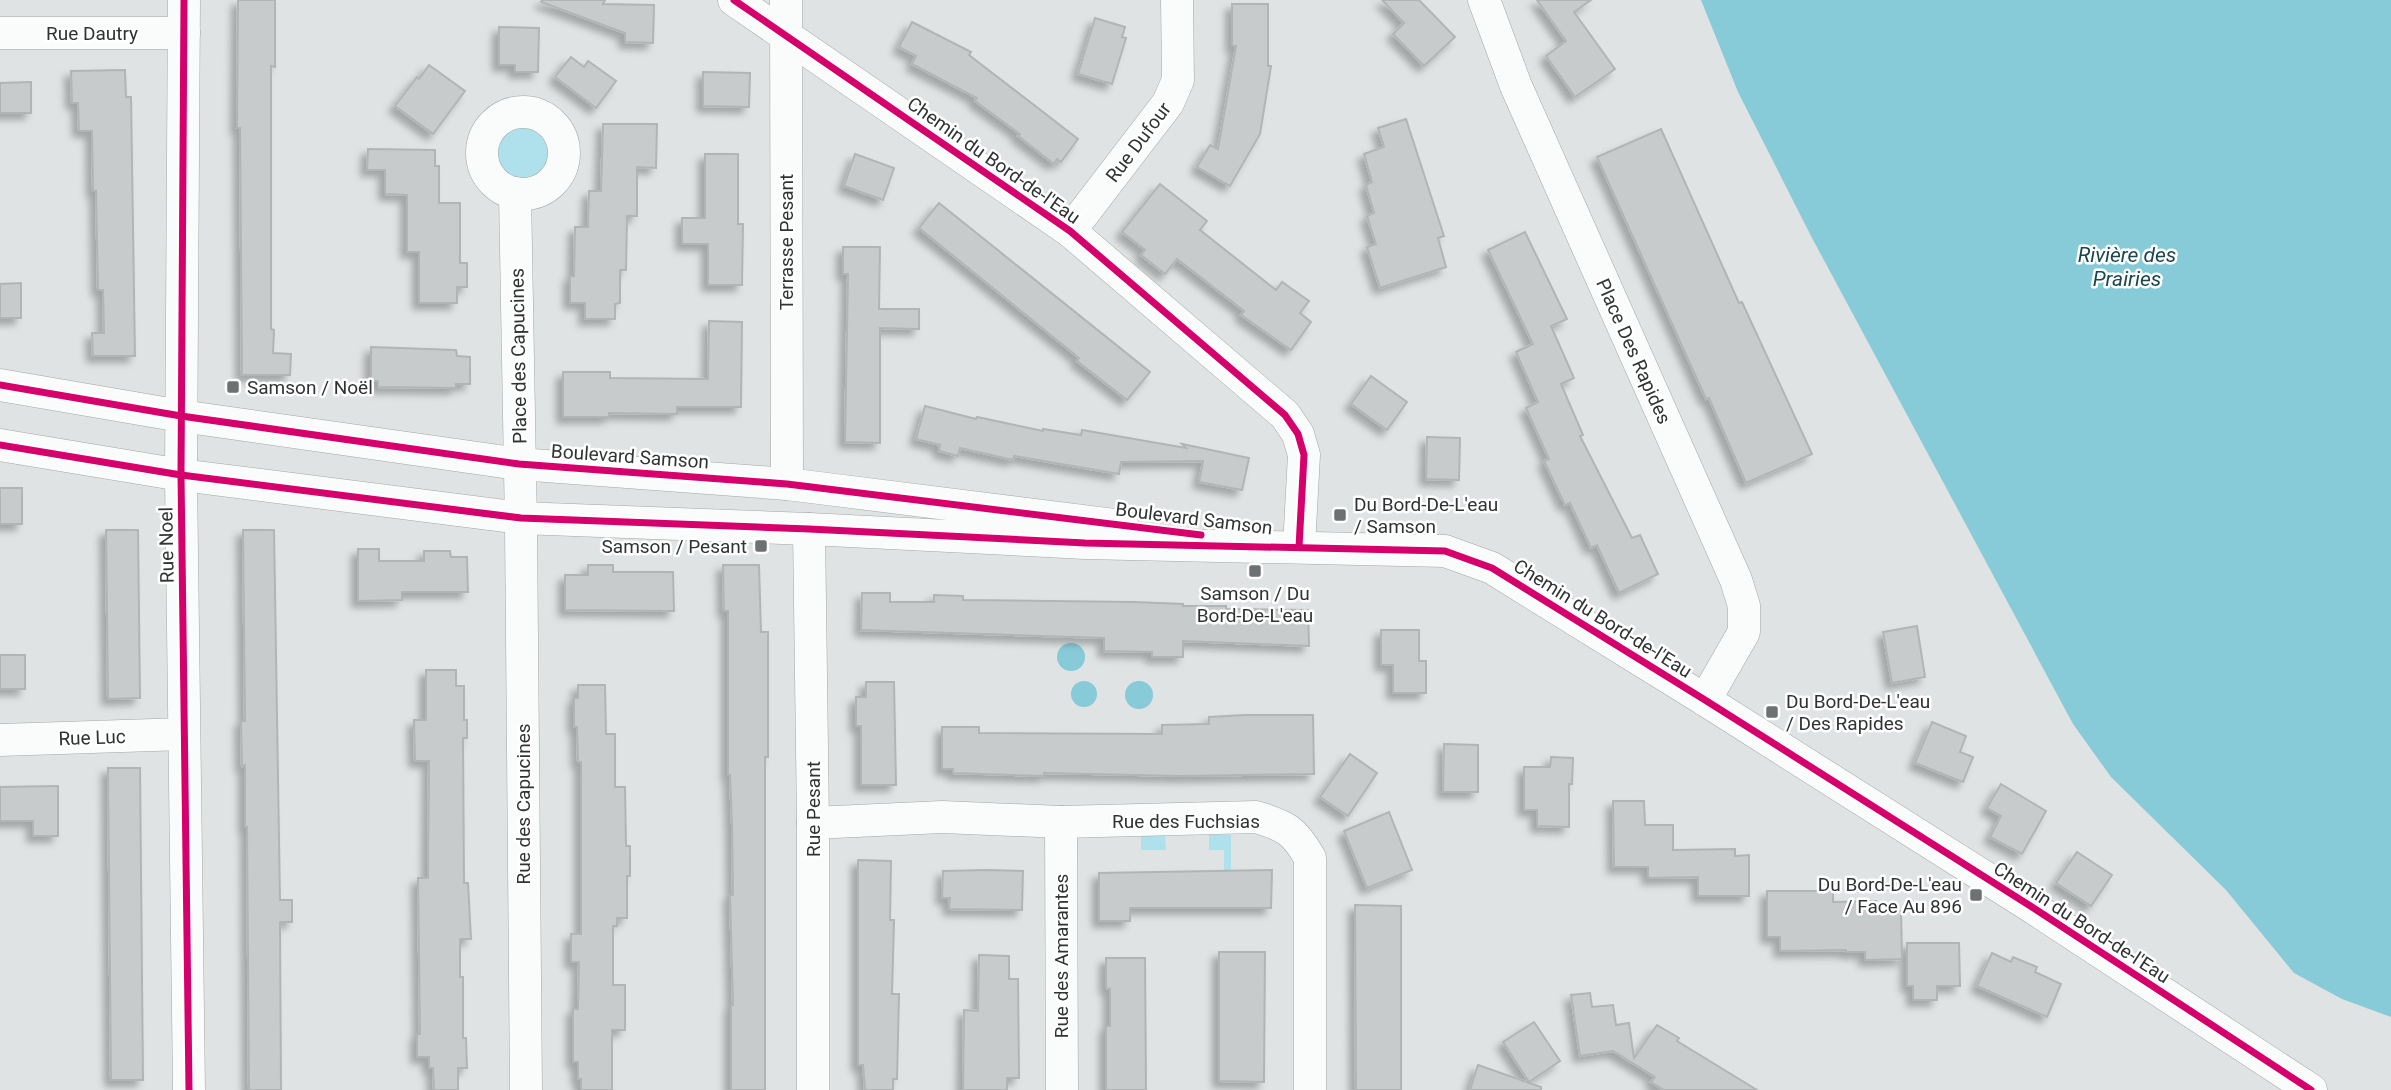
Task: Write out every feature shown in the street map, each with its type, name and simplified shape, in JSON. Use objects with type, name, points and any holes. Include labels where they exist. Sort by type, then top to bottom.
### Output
[{"type":"street","name":"Rue Noel","points":[[184,0],[181,475],[189,1090]]},
{"type":"street","name":"Chemin du Bord-de-l'Eau","points":[[734,0],[1070,231],[1285,415],[1298,434],[1304,455],[1299,547],[1445,551],[1492,568],[2032,907],[2311,1090]]},
{"type":"street","name":"Terrasse Pesant","points":[[786,0],[787,484]]},
{"type":"street","name":"Rue Dufour","points":[[1070,231],[1168,103],[1178,80],[1177,0]]},
{"type":"street","name":"Place Des Rapides","points":[[1484,0],[1516,86],[1736,580],[1744,606],[1744,632],[1705,700]]},
{"type":"street","name":"Rue Dautry","points":[[0,33],[184,33]]},
{"type":"street","name":"Place des Capucines","points":[[515,193],[521,518]]},
{"type":"street","name":"Boulevard Samson","points":[[0,385],[181,416],[519,464],[787,484],[1299,547]]},
{"type":"street","name":"Boulevard Samson","points":[[0,445],[181,475],[521,518],[809,528],[1085,543],[1299,547]]},
{"type":"street","name":"Rue des Capucines","points":[[521,518],[526,1090]]},
{"type":"street","name":"Rue Pesant","points":[[809,528],[813,1090]]},
{"type":"street","name":"Rue Luc","points":[[0,740],[184,734]]},
{"type":"street","name":"Rue des Fuchsias","points":[[813,822],[942,817],[1060,822],[1256,817],[1279,824],[1298,838],[1310,858],[1310,1090]]},
{"type":"street","name":"Rue des Amarantes","points":[[1060,822],[1062,1090]]},
{"type":"shaded area","points":[[523,112],[539,115],[552,124],[561,137],[564,153],[561,169],[552,182],[539,191],[523,194],[507,191],[494,182],[485,169],[482,153],[485,137],[494,124],[507,115]]},
{"type":"shaded area","points":[[1165,835],[1166,850],[1141,850],[1141,836]]},
{"type":"shaded area","points":[[1209,835],[1231,835],[1231,877],[1224,877],[1224,850],[1209,850]]},
{"type":"water","name":"Rivière des Prairies","points":[[1701,0],[2391,0],[2391,1017],[2342,999],[2294,973],[2226,890],[2111,777],[2073,724],[1811,236],[1738,92]]},
{"type":"water","points":[[1071,643],[1081,647],[1085,657],[1081,667],[1071,671],[1061,667],[1057,657],[1061,647]]},
{"type":"water","points":[[1084,681],[1093,685],[1097,694],[1093,703],[1084,707],[1075,703],[1071,694],[1075,685]]},
{"type":"water","points":[[1139,681],[1149,685],[1153,695],[1149,705],[1139,709],[1129,705],[1125,695],[1129,685]]},
{"type":"building","points":[[238,0],[275,0],[275,67],[271,66],[271,329],[274,330],[273,353],[291,354],[290,375],[242,375],[240,128],[237,128]]},
{"type":"building","points":[[605,0],[603,4],[654,5],[653,43],[625,42],[625,33],[541,2]]},
{"type":"building","points":[[1382,0],[1419,0],[1455,37],[1424,66],[1393,34],[1404,23]]},
{"type":"building","points":[[1537,0],[1591,0],[1574,12],[1615,69],[1575,97],[1546,56],[1566,41]]},
{"type":"building","points":[[1232,4],[1268,4],[1268,66],[1271,66],[1260,134],[1230,186],[1197,167],[1210,145],[1218,149],[1236,46],[1232,46]]},
{"type":"building","points":[[1095,18],[1125,27],[1122,37],[1126,38],[1112,84],[1078,74]]},
{"type":"building","points":[[912,22],[971,52],[969,55],[1078,139],[1061,162],[1057,159],[1054,164],[1018,136],[1020,134],[975,101],[977,98],[912,64],[916,56],[899,47]]},
{"type":"building","points":[[499,27],[539,28],[538,72],[515,72],[515,65],[499,65]]},
{"type":"building","points":[[571,57],[584,67],[588,61],[616,81],[596,108],[555,77]]},
{"type":"building","points":[[429,65],[465,91],[433,134],[395,106]]},
{"type":"building","points":[[125,70],[126,97],[131,97],[135,356],[93,356],[92,333],[104,333],[103,290],[98,290],[92,131],[79,131],[78,103],[72,103],[71,71]]},
{"type":"building","points":[[703,72],[750,73],[749,107],[703,106]]},
{"type":"building","points":[[31,82],[31,113],[0,113],[0,83]]},
{"type":"building","points":[[1406,119],[1444,236],[1438,238],[1446,267],[1380,288],[1367,247],[1376,244],[1367,216],[1374,213],[1366,185],[1372,182],[1364,154],[1384,147],[1378,128]]},
{"type":"building","points":[[603,124],[657,124],[656,168],[637,167],[637,216],[627,216],[626,270],[620,270],[620,303],[615,304],[615,319],[585,319],[585,303],[570,303],[570,276],[574,276],[575,227],[588,227],[589,191],[601,191]]},
{"type":"building","points":[[1661,129],[1739,303],[1742,302],[1812,454],[1746,483],[1597,157]]},
{"type":"building","points":[[368,149],[435,150],[435,166],[439,166],[439,203],[460,203],[460,263],[467,263],[467,287],[457,287],[457,303],[419,303],[419,252],[407,252],[407,195],[385,194],[385,170],[367,170]]},
{"type":"building","points":[[705,154],[738,154],[738,224],[743,224],[742,285],[708,285],[708,244],[682,244],[682,218],[705,218]]},
{"type":"building","points":[[855,154],[894,168],[883,200],[844,186]]},
{"type":"building","points":[[1160,184],[1207,221],[1200,230],[1276,290],[1282,282],[1309,301],[1300,313],[1311,322],[1291,350],[1241,315],[1244,311],[1177,259],[1165,274],[1141,255],[1145,250],[1122,232]]},
{"type":"building","points":[[939,203],[1150,372],[1127,400],[919,228]]},
{"type":"building","points":[[1525,232],[1567,319],[1551,326],[1574,378],[1561,384],[1583,435],[1580,436],[1632,538],[1640,535],[1658,574],[1619,593],[1597,545],[1591,548],[1570,503],[1565,505],[1544,461],[1549,459],[1526,408],[1538,402],[1516,352],[1533,344],[1488,250]]},
{"type":"building","points":[[843,247],[880,247],[879,309],[919,309],[919,329],[880,328],[880,443],[845,442],[848,274],[843,274]]},
{"type":"building","points":[[21,283],[21,318],[0,318],[0,284]]},
{"type":"building","points":[[709,321],[742,322],[741,407],[677,407],[677,414],[609,413],[609,417],[563,417],[563,372],[610,372],[610,378],[708,379]]},
{"type":"building","points":[[371,347],[456,350],[457,356],[470,357],[470,384],[456,384],[456,388],[378,387],[378,381],[371,381]]},
{"type":"building","points":[[1371,376],[1407,402],[1387,430],[1351,404]]},
{"type":"building","points":[[925,406],[976,419],[977,417],[1043,431],[1081,435],[1082,430],[1186,448],[1182,444],[1249,458],[1242,490],[1199,482],[1203,461],[1121,462],[1119,474],[1014,456],[1013,460],[960,448],[958,456],[939,451],[940,445],[916,439]]},
{"type":"building","points":[[1427,437],[1460,438],[1459,480],[1426,479]]},
{"type":"building","points":[[0,488],[22,488],[22,524],[0,524]]},
{"type":"building","points":[[106,530],[138,530],[140,698],[108,699]]},
{"type":"building","points":[[243,530],[274,530],[280,900],[292,900],[292,922],[280,922],[281,1090],[249,1090],[247,827],[241,721],[245,721]]},
{"type":"building","points":[[358,549],[379,549],[379,561],[424,561],[424,551],[450,551],[451,557],[467,557],[468,592],[402,592],[402,600],[358,601]]},
{"type":"building","points":[[588,565],[613,565],[613,572],[673,572],[674,611],[565,610],[565,575],[588,575]]},
{"type":"building","points":[[723,565],[759,565],[761,632],[768,632],[768,757],[765,757],[765,1090],[731,1090],[732,825],[728,775],[728,611],[724,611]]},
{"type":"building","points":[[862,593],[890,593],[890,602],[934,602],[934,595],[963,596],[963,600],[1134,602],[1226,606],[1226,609],[1308,610],[1309,646],[1183,641],[1183,657],[1152,657],[1152,652],[1104,651],[1104,638],[861,630]]},
{"type":"building","points":[[1917,626],[1925,677],[1892,683],[1883,632]]},
{"type":"building","points":[[1381,630],[1419,630],[1419,661],[1426,661],[1426,693],[1393,693],[1393,665],[1381,665]]},
{"type":"building","points":[[0,655],[25,655],[25,689],[0,689]]},
{"type":"building","points":[[426,670],[456,670],[456,686],[464,686],[464,720],[467,720],[467,738],[463,738],[464,883],[468,883],[471,939],[460,939],[463,1038],[466,1038],[467,1068],[458,1068],[458,1090],[434,1090],[433,1068],[429,1068],[429,1057],[417,1057],[417,1034],[420,1034],[418,878],[428,878],[429,761],[415,761],[414,720],[426,720]]},
{"type":"building","points":[[866,682],[894,682],[896,785],[861,785],[861,726],[856,726],[856,697],[866,697]]},
{"type":"building","points":[[578,685],[605,685],[606,734],[615,734],[615,787],[625,787],[626,846],[630,846],[627,918],[617,918],[617,926],[613,926],[613,985],[625,985],[625,1030],[612,1030],[612,1090],[581,1090],[578,1062],[573,1062],[573,1009],[578,1009],[579,962],[571,962],[571,934],[581,934],[581,762],[578,762],[577,727],[574,727],[574,698],[578,698]]},
{"type":"building","points":[[1313,715],[1314,774],[1182,776],[1044,773],[1044,776],[953,773],[953,769],[942,769],[942,727],[979,727],[979,733],[1162,734],[1162,725],[1209,724],[1209,717]]},
{"type":"building","points":[[1932,722],[1966,736],[1960,752],[1973,757],[1963,782],[1915,763]]},
{"type":"building","points":[[1444,744],[1478,745],[1478,792],[1443,792]]},
{"type":"building","points":[[1350,754],[1377,773],[1348,816],[1320,797]]},
{"type":"building","points":[[1551,757],[1573,758],[1572,784],[1569,784],[1569,827],[1537,826],[1537,810],[1524,810],[1524,767],[1550,767]]},
{"type":"building","points":[[108,768],[140,768],[143,1080],[111,1080]]},
{"type":"building","points":[[2001,784],[2046,811],[2022,854],[1990,837],[2001,816],[1987,808]]},
{"type":"building","points":[[58,786],[58,836],[33,836],[33,821],[0,821],[0,787]]},
{"type":"building","points":[[1613,801],[1644,801],[1645,825],[1673,825],[1673,850],[1735,849],[1735,856],[1749,855],[1749,896],[1698,896],[1698,877],[1648,878],[1648,867],[1614,867]]},
{"type":"building","points":[[1389,812],[1412,870],[1367,888],[1344,831]]},
{"type":"building","points":[[2077,852],[2112,875],[2091,906],[2056,883]]},
{"type":"building","points":[[858,860],[891,861],[890,920],[894,920],[892,994],[899,994],[897,1079],[893,1079],[893,1090],[865,1090],[863,1065],[858,1065]]},
{"type":"building","points":[[1272,870],[1271,908],[1130,908],[1130,921],[1099,921],[1099,873]]},
{"type":"building","points":[[943,871],[1023,871],[1022,910],[949,909],[950,898],[942,898]]},
{"type":"building","points":[[1767,891],[1833,891],[1833,902],[1876,901],[1877,911],[1901,911],[1902,959],[1865,960],[1865,952],[1846,950],[1780,951],[1780,937],[1767,937]]},
{"type":"building","points":[[1355,905],[1401,906],[1401,1090],[1356,1090]]},
{"type":"building","points":[[1907,943],[1959,943],[1960,986],[1937,986],[1937,1000],[1913,1000],[1913,986],[1907,986]]},
{"type":"building","points":[[1219,952],[1265,952],[1264,1082],[1219,1081]]},
{"type":"building","points":[[1992,953],[2011,962],[2013,957],[2037,967],[2035,972],[2061,984],[2047,1017],[1977,986]]},
{"type":"building","points":[[979,955],[1009,956],[1009,979],[1018,979],[1019,1078],[1007,1078],[1007,1090],[963,1090],[964,1010],[978,1011]]},
{"type":"building","points":[[1106,958],[1145,958],[1146,1090],[1106,1090],[1106,1026],[1110,1026],[1110,989],[1106,988]]},
{"type":"building","points":[[1590,993],[1592,1007],[1613,1005],[1616,1025],[1629,1023],[1634,1058],[1657,1025],[1679,1038],[1677,1041],[1757,1090],[1664,1090],[1651,1082],[1655,1077],[1613,1051],[1580,1056],[1571,995]]},
{"type":"building","points":[[1534,1022],[1560,1061],[1529,1082],[1503,1042]]},
{"type":"building","points":[[1478,1065],[1541,1087],[1541,1090],[1470,1090]]},
{"type":"cycle path","points":[[184,0],[181,475],[189,1090]]},
{"type":"cycle path","points":[[734,0],[1070,231],[1285,415],[1298,434],[1304,455],[1299,547]]},
{"type":"cycle path","points":[[0,385],[181,416],[519,464],[787,484],[1201,535]]},
{"type":"cycle path","points":[[0,445],[181,475],[521,518],[1085,543],[1445,551],[1492,568],[1705,700],[2032,907],[2311,1090]]},
{"type":"place","name":"Samson / Noël","points":[[233,387]]},
{"type":"place","name":"Du Bord-De-L'eau / Samson","points":[[1340,515]]},
{"type":"place","name":"Samson / Pesant","points":[[761,546]]},
{"type":"place","name":"Samson / Du Bord-De-L'eau","points":[[1255,571]]},
{"type":"place","name":"Du Bord-De-L'eau / Des Rapides","points":[[1772,712]]},
{"type":"place","name":"Du Bord-De-L'eau / Face Au 896","points":[[1976,895]]}]
